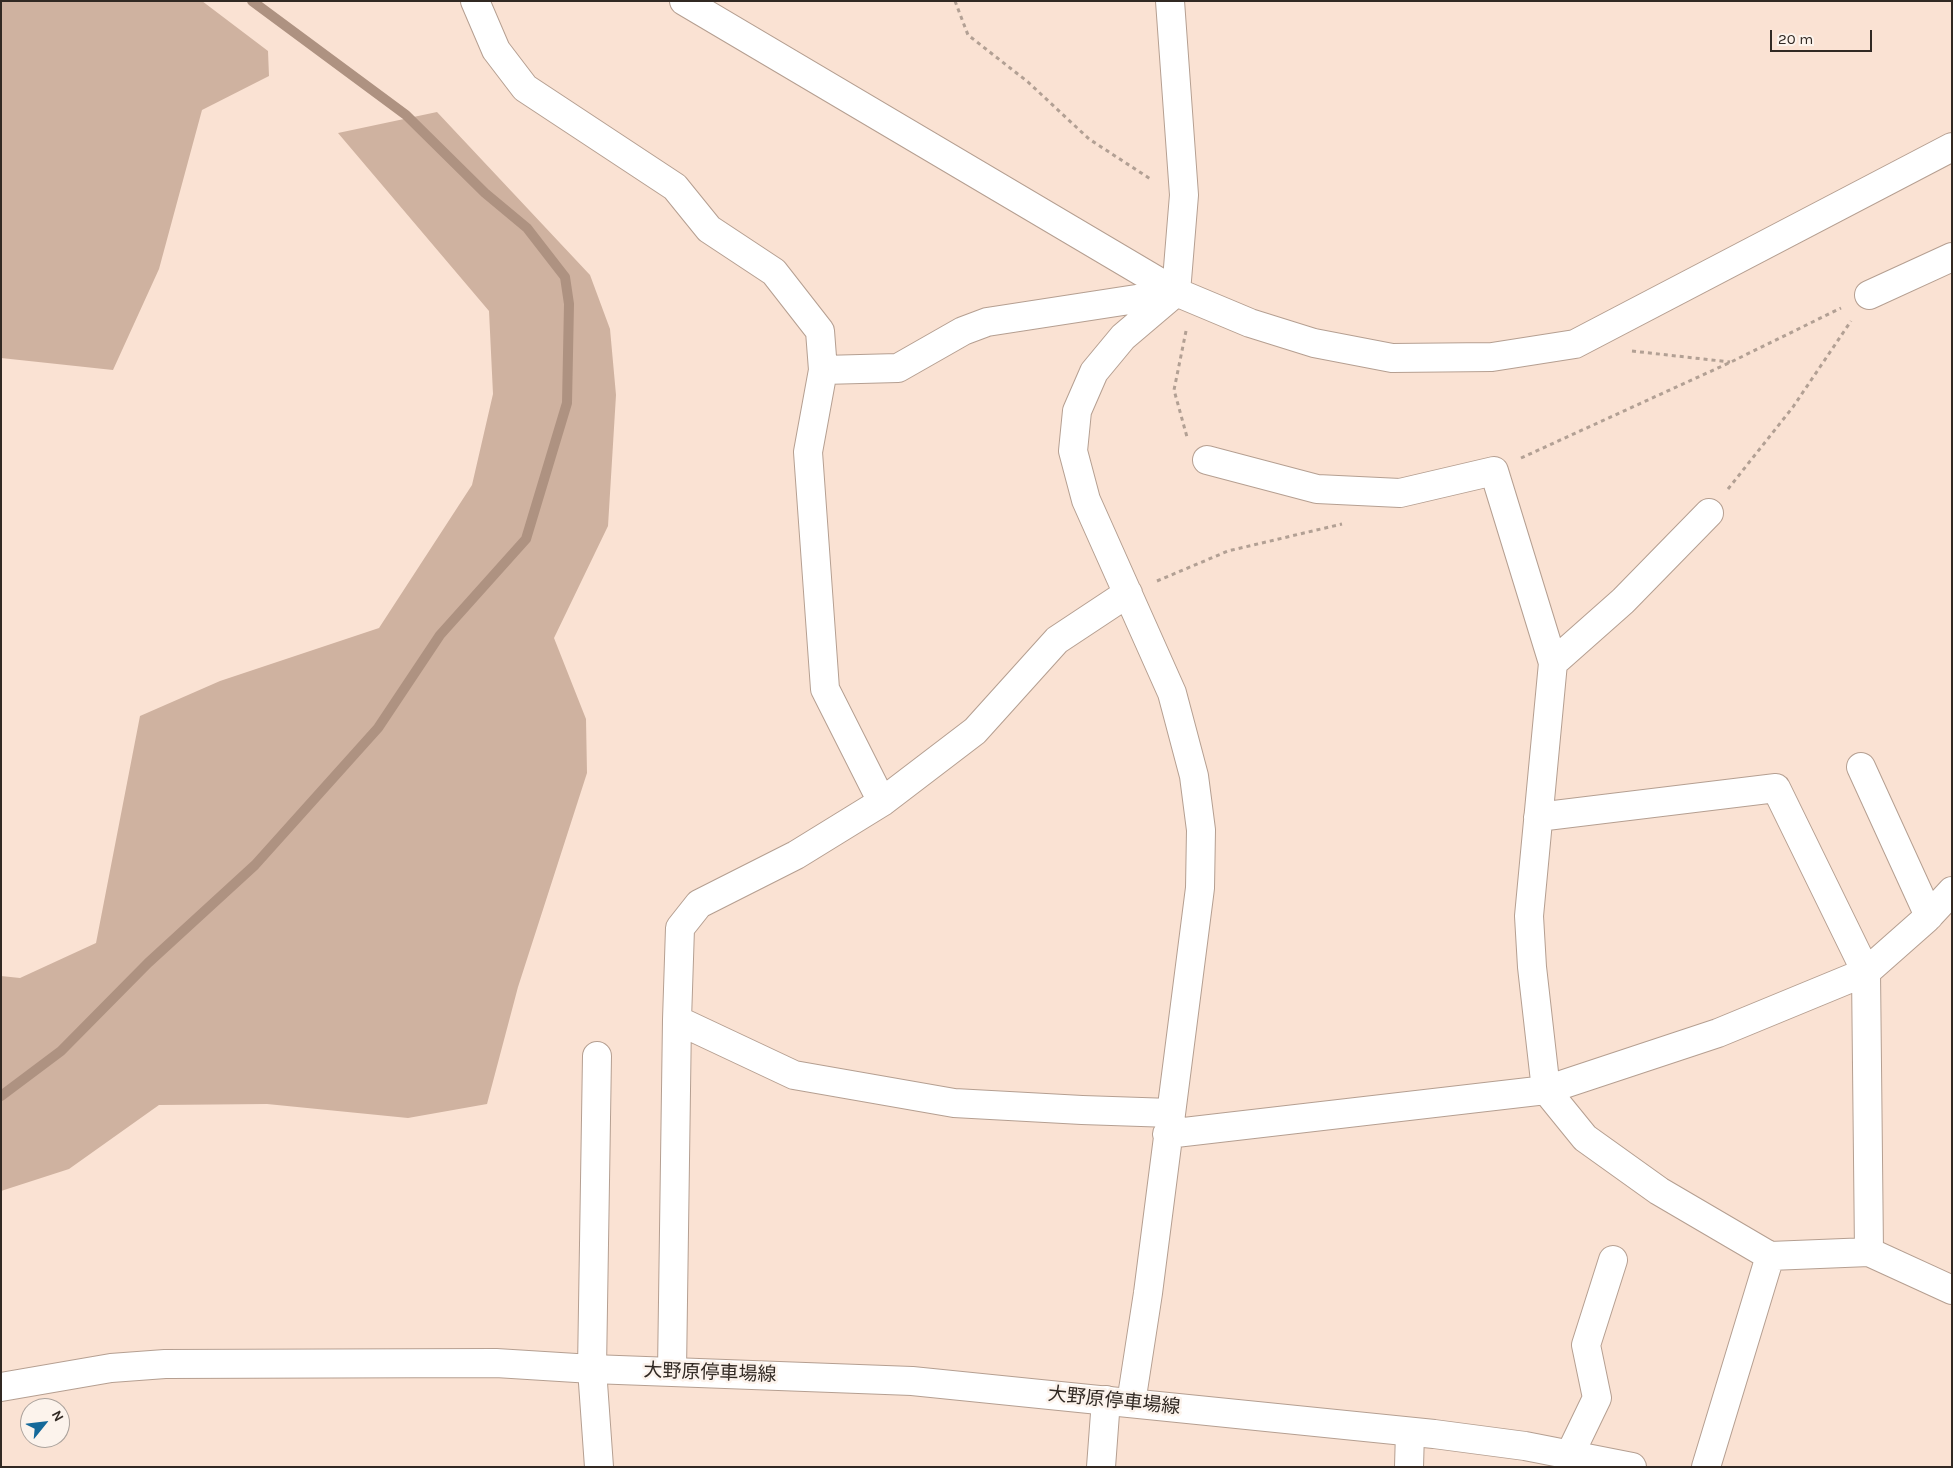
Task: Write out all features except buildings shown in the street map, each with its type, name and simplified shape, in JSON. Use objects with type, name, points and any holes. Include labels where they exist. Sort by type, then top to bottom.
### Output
[{"type":"street","points":[[475,1],[496,50],[525,88],[675,187],[710,229],[774,272],[820,331],[823,370],[808,452],[825,689],[882,802]]},
{"type":"street","points":[[684,1],[1184,296],[1250,323],[1314,343],[1392,358],[1492,356],[1575,344],[1952,147]]},
{"type":"street","points":[[1170,1],[1184,195],[1184,296]]},
{"type":"street","points":[[1869,295],[1952,257]]},
{"type":"street","points":[[823,370],[898,368],[963,331],[987,322],[1184,296]]},
{"type":"street","points":[[1102,1467],[1148,1293],[1200,888],[1201,830],[1194,776],[1172,694],[1086,500],[1073,451],[1077,410],[1094,372],[1123,337],[1184,296]]},
{"type":"street","points":[[1207,460],[1317,490],[1400,493],[1494,471],[1553,663],[1529,916],[1532,967],[1546,1090],[1585,1138],[1659,1191],[1770,1256],[1869,1252],[1952,1290]]},
{"type":"street","points":[[1553,663],[1623,601],[1709,514]]},
{"type":"street","points":[[672,1371],[680,928],[699,904],[796,855],[882,802],[975,731],[1057,640],[1128,593]]},
{"type":"street","points":[[1861,767],[1929,916]]},
{"type":"street","points":[[1538,817],[1776,788],[1866,972],[1869,1252]]},
{"type":"street","points":[[677,1020],[794,1075],[954,1103],[1169,1124],[1546,1090],[1718,1033],[1866,972],[1929,916],[1952,891]]},
{"type":"street","points":[[597,1056],[592,1369],[599,1467]]},
{"type":"street","points":[[1706,1467],[1770,1256]]},
{"type":"street","points":[[1570,1454],[1597,1398],[1586,1345],[1613,1260]]},
{"type":"street","name":"大野原停車場線","points":[[1,1387],[111,1368],[165,1364],[496,1363],[592,1369],[912,1381],[1410,1432],[1525,1446],[1632,1467]]},
{"type":"street","points":[[1409,1467],[1410,1432]]},
{"type":"path","points":[[955,1],[968,35],[1028,82],[1089,139],[1149,179],[1184,195]]},
{"type":"path","points":[[1494,471],[1730,362],[1869,295]]},
{"type":"path","points":[[1709,514],[1792,407],[1869,295]]},
{"type":"path","points":[[1184,296],[1174,390],[1187,437],[1207,460]]},
{"type":"path","points":[[1623,350],[1730,362]]},
{"type":"path","points":[[1128,593],[1228,551],[1345,523]]},
{"type":"shaded area","points":[[1,1],[202,1],[268,51],[269,76],[202,110],[159,269],[113,370],[1,358]]},
{"type":"shaded area","points":[[437,112],[590,275],[610,329],[616,395],[608,526],[554,638],[586,719],[587,773],[518,987],[487,1104],[408,1118],[267,1104],[159,1105],[69,1169],[1,1191],[1,976],[20,978],[96,943],[140,716],[220,681],[379,628],[472,485],[493,394],[489,311],[338,133]]},
{"type":"waterway","points":[[1,1096],[61,1051],[148,963],[255,865],[378,728],[440,635],[526,539],[567,403],[569,304],[565,277],[527,228],[485,193],[406,115],[252,1]]}]
